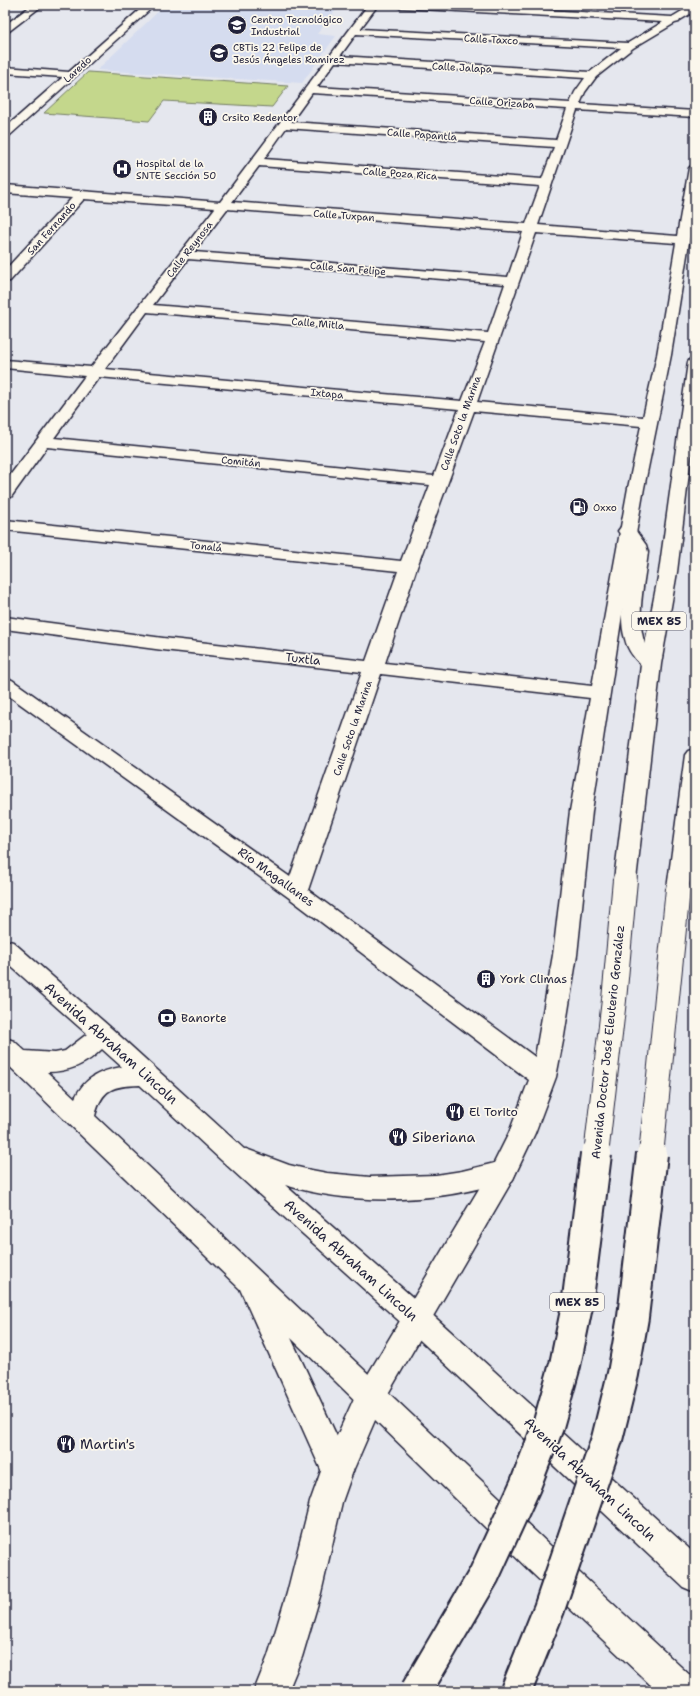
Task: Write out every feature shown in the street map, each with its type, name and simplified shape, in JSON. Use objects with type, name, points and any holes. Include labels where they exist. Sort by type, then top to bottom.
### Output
[{"type":"main road","points":[[5,30],[38,5]]},
{"type":"main road","name":"Laredo","points":[[5,134],[150,5]]},
{"type":"main road","name":"Calle Reynosa","points":[[5,492],[143,308],[223,206],[373,5]]},
{"type":"main road","points":[[400,5],[686,16]]},
{"type":"main road","points":[[18,10],[30,11]]},
{"type":"main road","name":"Calle Soto la Marina","points":[[296,892],[408,567],[493,338],[545,184],[573,107],[580,92],[592,75],[630,46],[686,16]]},
{"type":"main road","name":"Calle Taxco","points":[[353,31],[630,46]]},
{"type":"main road","name":"Calle Jalapa","points":[[332,59],[592,75]]},
{"type":"main road","points":[[5,70],[71,74]]},
{"type":"main road","name":"Calle Orizaba","points":[[309,90],[695,114]]},
{"type":"main road","name":"Calle Papantla","points":[[284,125],[560,144]]},
{"type":"main road","name":"Calle Poza Rica","points":[[255,162],[545,184]]},
{"type":"main road","points":[[272,1691],[285,1657],[300,1607],[326,1502],[337,1471],[370,1396],[503,1172],[522,1133],[543,1076],[552,1036],[565,955],[581,811],[601,693],[612,615],[627,531],[666,340],[695,168]]},
{"type":"main road","name":"Calle Tuxpan","points":[[5,189],[80,196],[683,240]]},
{"type":"main road","name":"San Fernando","points":[[5,278],[80,196]]},
{"type":"main road","name":"Calle San Felipe","points":[[185,255],[512,282]]},
{"type":"main road","name":"Calle Mitla","points":[[143,308],[493,338]]},
{"type":"main road","name":"Avenida Doctor José Eleuterio González","points":[[416,1691],[484,1575],[525,1486],[548,1426],[565,1366],[577,1306],[590,1200],[614,1000],[625,880],[651,664],[668,572],[695,362]]},
{"type":"main road","name":"Ixtapa","points":[[5,364],[650,422]]},
{"type":"main road","name":"Comitán","points":[[42,442],[439,481]]},
{"type":"main road","name":"Tonalá","points":[[5,525],[408,567]]},
{"type":"main road","points":[[627,531],[637,544],[639,552],[633,609],[633,636],[640,651],[651,664]]},
{"type":"main road","name":"Tuxtla","points":[[5,623],[164,644],[601,693]]},
{"type":"main road","name":"Río Magallanes","points":[[5,684],[296,892],[543,1076]]},
{"type":"main road","points":[[516,1691],[549,1609],[604,1446],[623,1374],[633,1317],[678,889],[695,755]]},
{"type":"main road","name":"Avenida Abraham Lincoln","points":[[5,948],[417,1319],[695,1576]]},
{"type":"main road","points":[[12,1053],[40,1063],[58,1063],[70,1059],[86,1050],[102,1034]]},
{"type":"main road","points":[[12,1053],[543,1561],[682,1691]]},
{"type":"main road","points":[[81,1119],[84,1104],[91,1091],[99,1083],[115,1078],[147,1075]]},
{"type":"main road","points":[[230,1152],[285,1174],[318,1182],[361,1187],[404,1188],[456,1183],[503,1172]]},
{"type":"main road","points":[[248,1278],[337,1471]]},
{"type":"shaded area","name":"CBTis 22 Felipe de Jesús Ángeles Ramirez","points":[[165,5],[340,5],[317,34],[336,36],[302,83],[97,70]]},
{"type":"green space","points":[[88,72],[288,86],[272,107],[164,101],[149,121],[44,113]]},
{"type":"place","name":"Centro Tecnológico Industrial","points":[[237,25]]},
{"type":"place","name":"CBTis 22 Felipe de Jesús Ángeles Ramirez","points":[[219,53]]},
{"type":"place","name":"Crsito Redentor","points":[[208,117]]},
{"type":"place","name":"Hospital de la SNTE Sección 50","points":[[122,169]]},
{"type":"place","name":"Oxxo","points":[[579,507]]},
{"type":"place","name":"York Climas","points":[[486,979]]},
{"type":"place","name":"Banorte","points":[[167,1018]]},
{"type":"place","name":"El Torito","points":[[455,1112]]},
{"type":"place","name":"Siberiana","points":[[398,1137]]},
{"type":"place","name":"Martin's","points":[[66,1444]]}]
